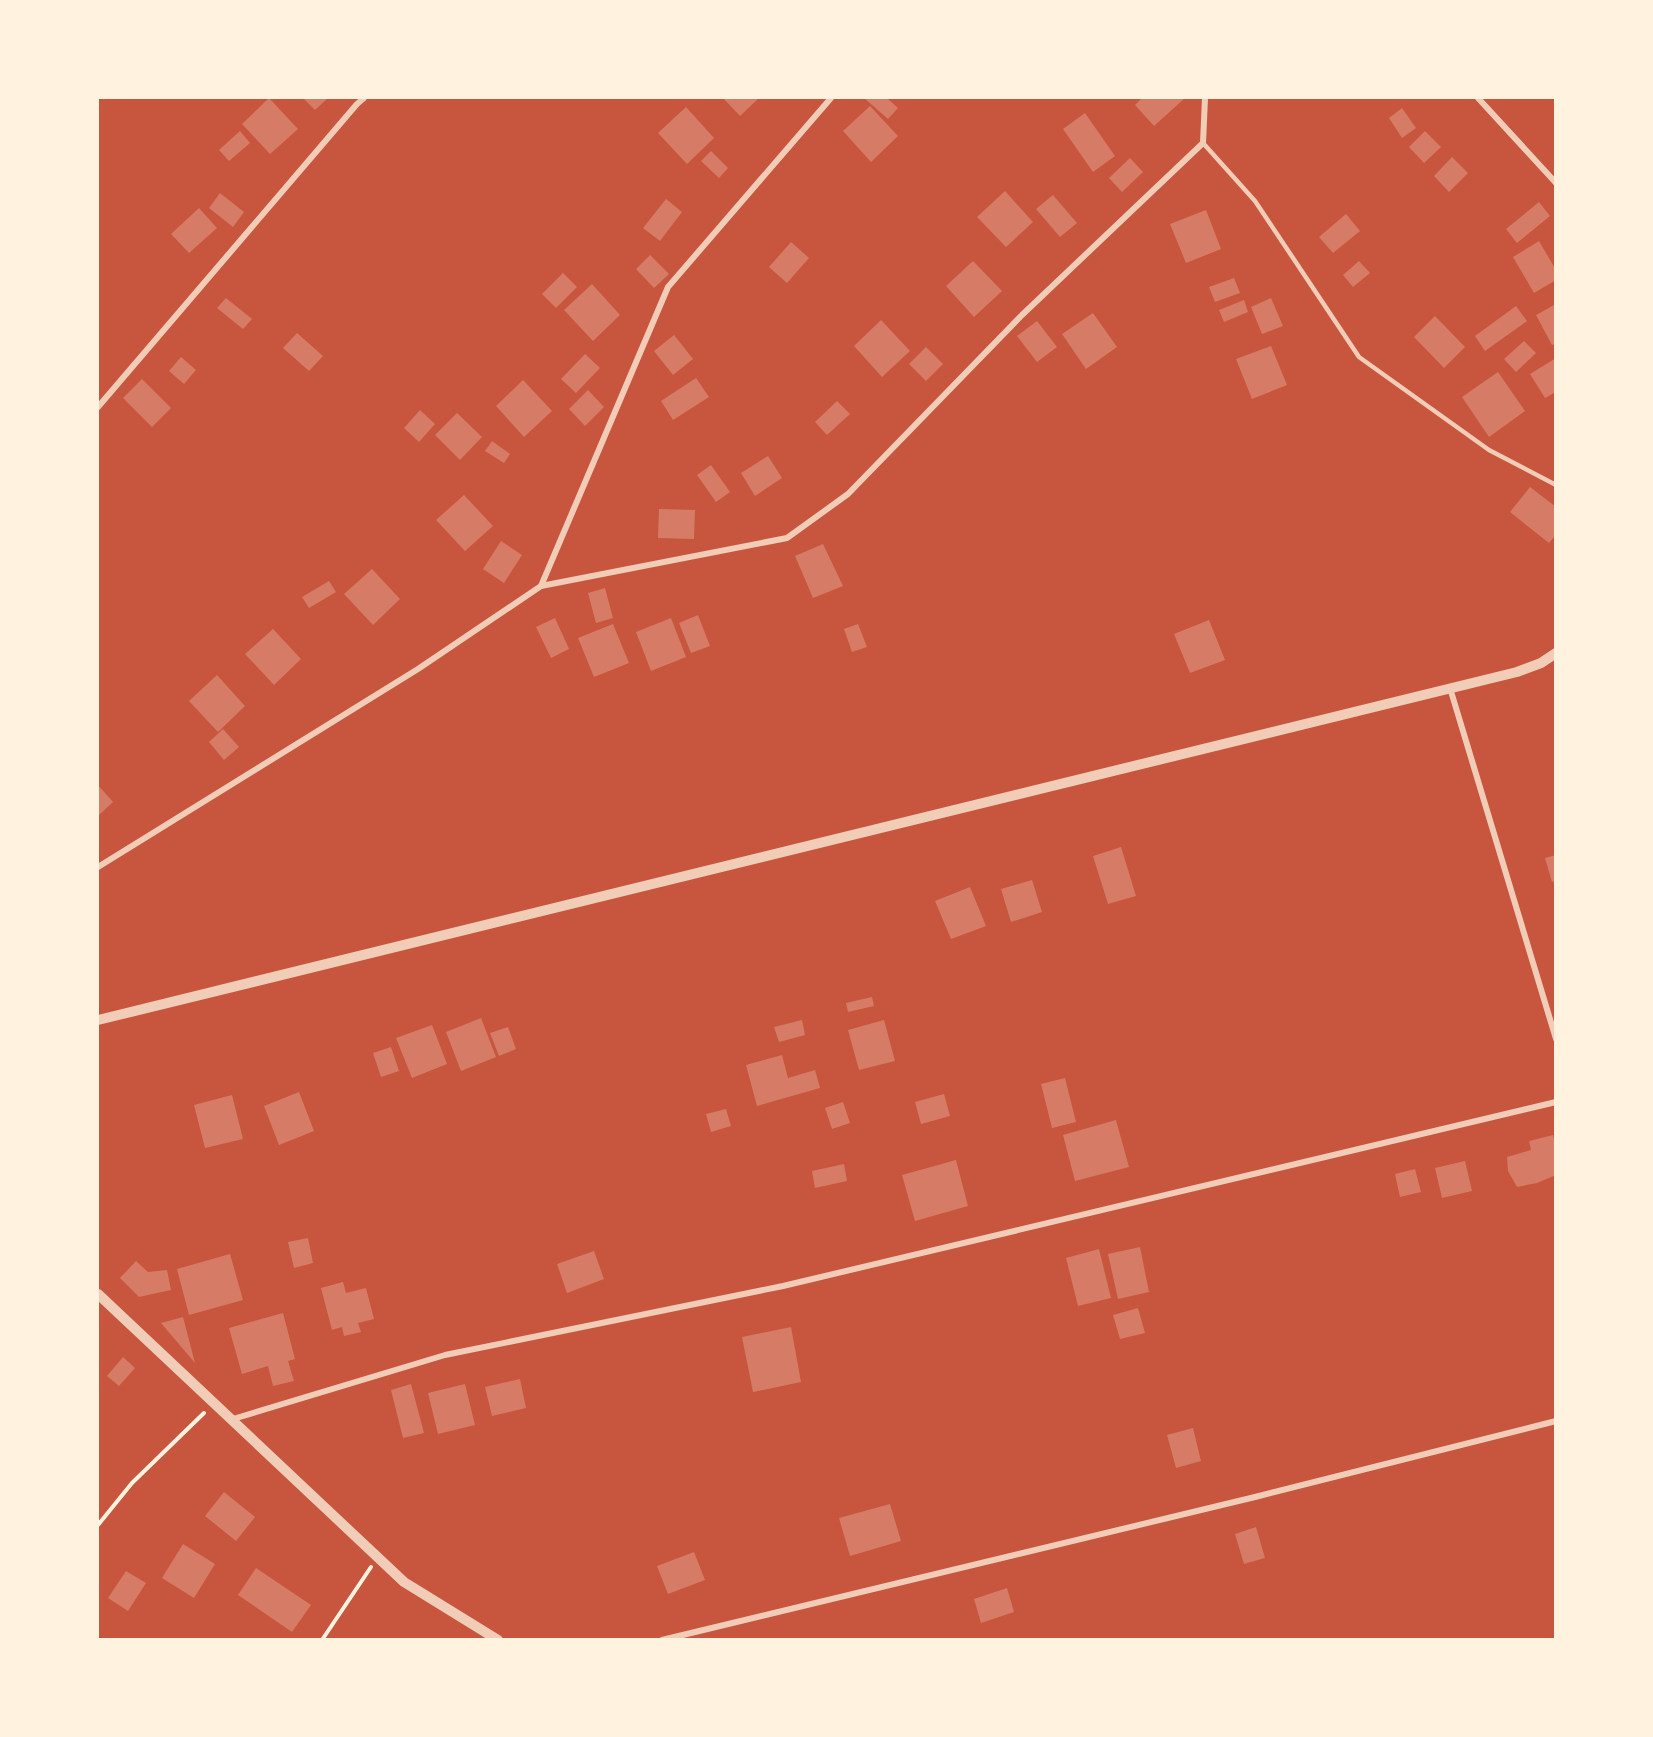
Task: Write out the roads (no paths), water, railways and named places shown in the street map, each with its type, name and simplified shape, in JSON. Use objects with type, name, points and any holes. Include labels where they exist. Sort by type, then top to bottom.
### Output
[{"type":"street","points":[[98,407],[364,98]]},
{"type":"street","points":[[541,586],[668,287],[831,98]]},
{"type":"street","points":[[98,867],[418,669],[541,586],[787,538],[848,494],[1022,315],[1203,144],[1205,98]]},
{"type":"street","points":[[1479,98],[1556,183]]},
{"type":"street","points":[[98,1020],[1450,688],[1525,669],[1541,663],[1556,653]]},
{"type":"street","points":[[1450,688],[1556,1039]]},
{"type":"street","points":[[233,1419],[445,1355],[783,1286],[1556,1102]]},
{"type":"street","points":[[98,1293],[404,1582],[498,1640]]},
{"type":"street","points":[[662,1640],[1232,1503],[1556,1421]]},
{"type":"lane","points":[[1203,144],[1256,201],[1359,357],[1489,450],[1556,485]]}]
